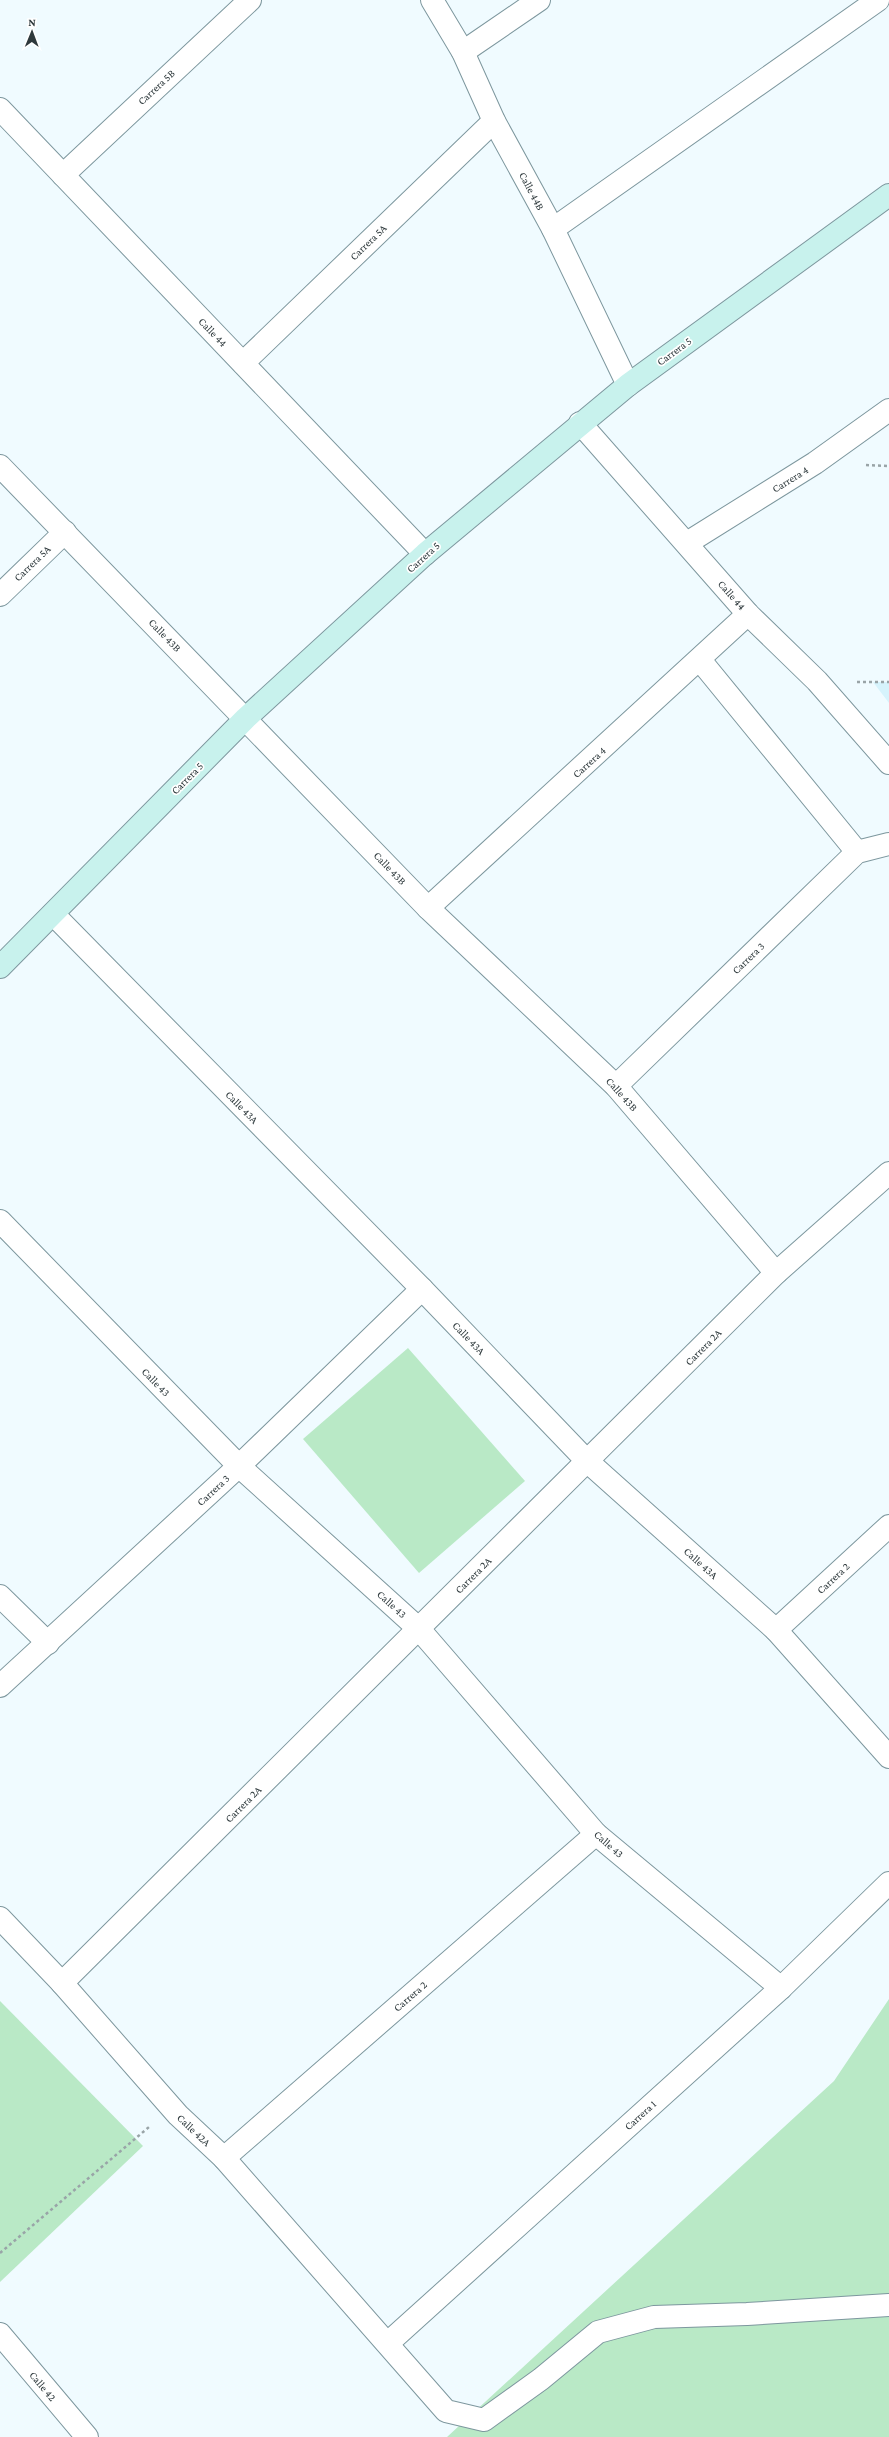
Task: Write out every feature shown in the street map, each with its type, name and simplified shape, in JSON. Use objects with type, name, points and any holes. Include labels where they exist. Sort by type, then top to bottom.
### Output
[{"type":"street","name":"Carrera 5B","points":[[63,175],[250,0]]},
{"type":"street","name":"Calle 44B","points":[[432,0],[463,52],[494,121],[552,229],[628,385]]},
{"type":"street","points":[[463,52],[539,0]]},
{"type":"street","points":[[552,229],[878,0]]},
{"type":"street","name":"Calle 44","points":[[0,109],[425,554]]},
{"type":"street","name":"Carrera 5A","points":[[243,363],[494,121]]},
{"type":"street","name":"Carrera 5","points":[[0,966],[246,718],[425,554],[580,423],[628,385],[889,195]]},
{"type":"street","name":"Carrera 4","points":[[687,543],[815,463],[889,410]]},
{"type":"street","name":"Calle 44","points":[[580,423],[748,614],[817,681],[889,763]]},
{"type":"street","name":"Calle 43B","points":[[0,466],[246,718],[428,908],[616,1086],[776,1273]]},
{"type":"street","name":"Carrera 5A","points":[[0,595],[65,532]]},
{"type":"street","name":"Carrera 4","points":[[428,908],[700,660],[748,614]]},
{"type":"street","points":[[700,660],[857,852],[889,844]]},
{"type":"street","name":"Carrera 3","points":[[616,1086],[857,852]]},
{"type":"street","name":"Calle 43A","points":[[53,914],[422,1289],[587,1461],[776,1630],[889,1757]]},
{"type":"street","name":"Carrera 2A","points":[[62,1983],[776,1273],[889,1172]]},
{"type":"street","name":"Calle 43","points":[[0,1221],[239,1466],[419,1629],[596,1834],[781,1988]]},
{"type":"street","name":"Carrera 3","points":[[0,1686],[239,1466],[422,1289]]},
{"type":"street","name":"Carrera 2","points":[[776,1630],[889,1526]]},
{"type":"street","points":[[0,1596],[48,1643]]},
{"type":"street","name":"Carrera 2","points":[[224,2158],[596,1834]]},
{"type":"street","name":"Carrera 1","points":[[388,2343],[781,1988],[889,1883]]},
{"type":"street","name":"Calle 42A","points":[[0,1918],[62,1983],[178,2115],[224,2158],[388,2343],[446,2411],[484,2420],[541,2379],[598,2332],[654,2317],[889,2305]]},
{"type":"street","name":"Calle 42","points":[[0,2334],[87,2437]]},
{"type":"path","points":[[0,2253],[150,2127],[161,2096]]},
{"type":"shaded area","points":[[873,682],[889,682],[889,703]]},
{"type":"green space","points":[[408,1348],[525,1481],[419,1573],[303,1439]]},
{"type":"green space","points":[[889,1999],[889,2437],[447,2437],[834,2081]]},
{"type":"green space","points":[[0,2001],[143,2146],[0,2282]]}]
